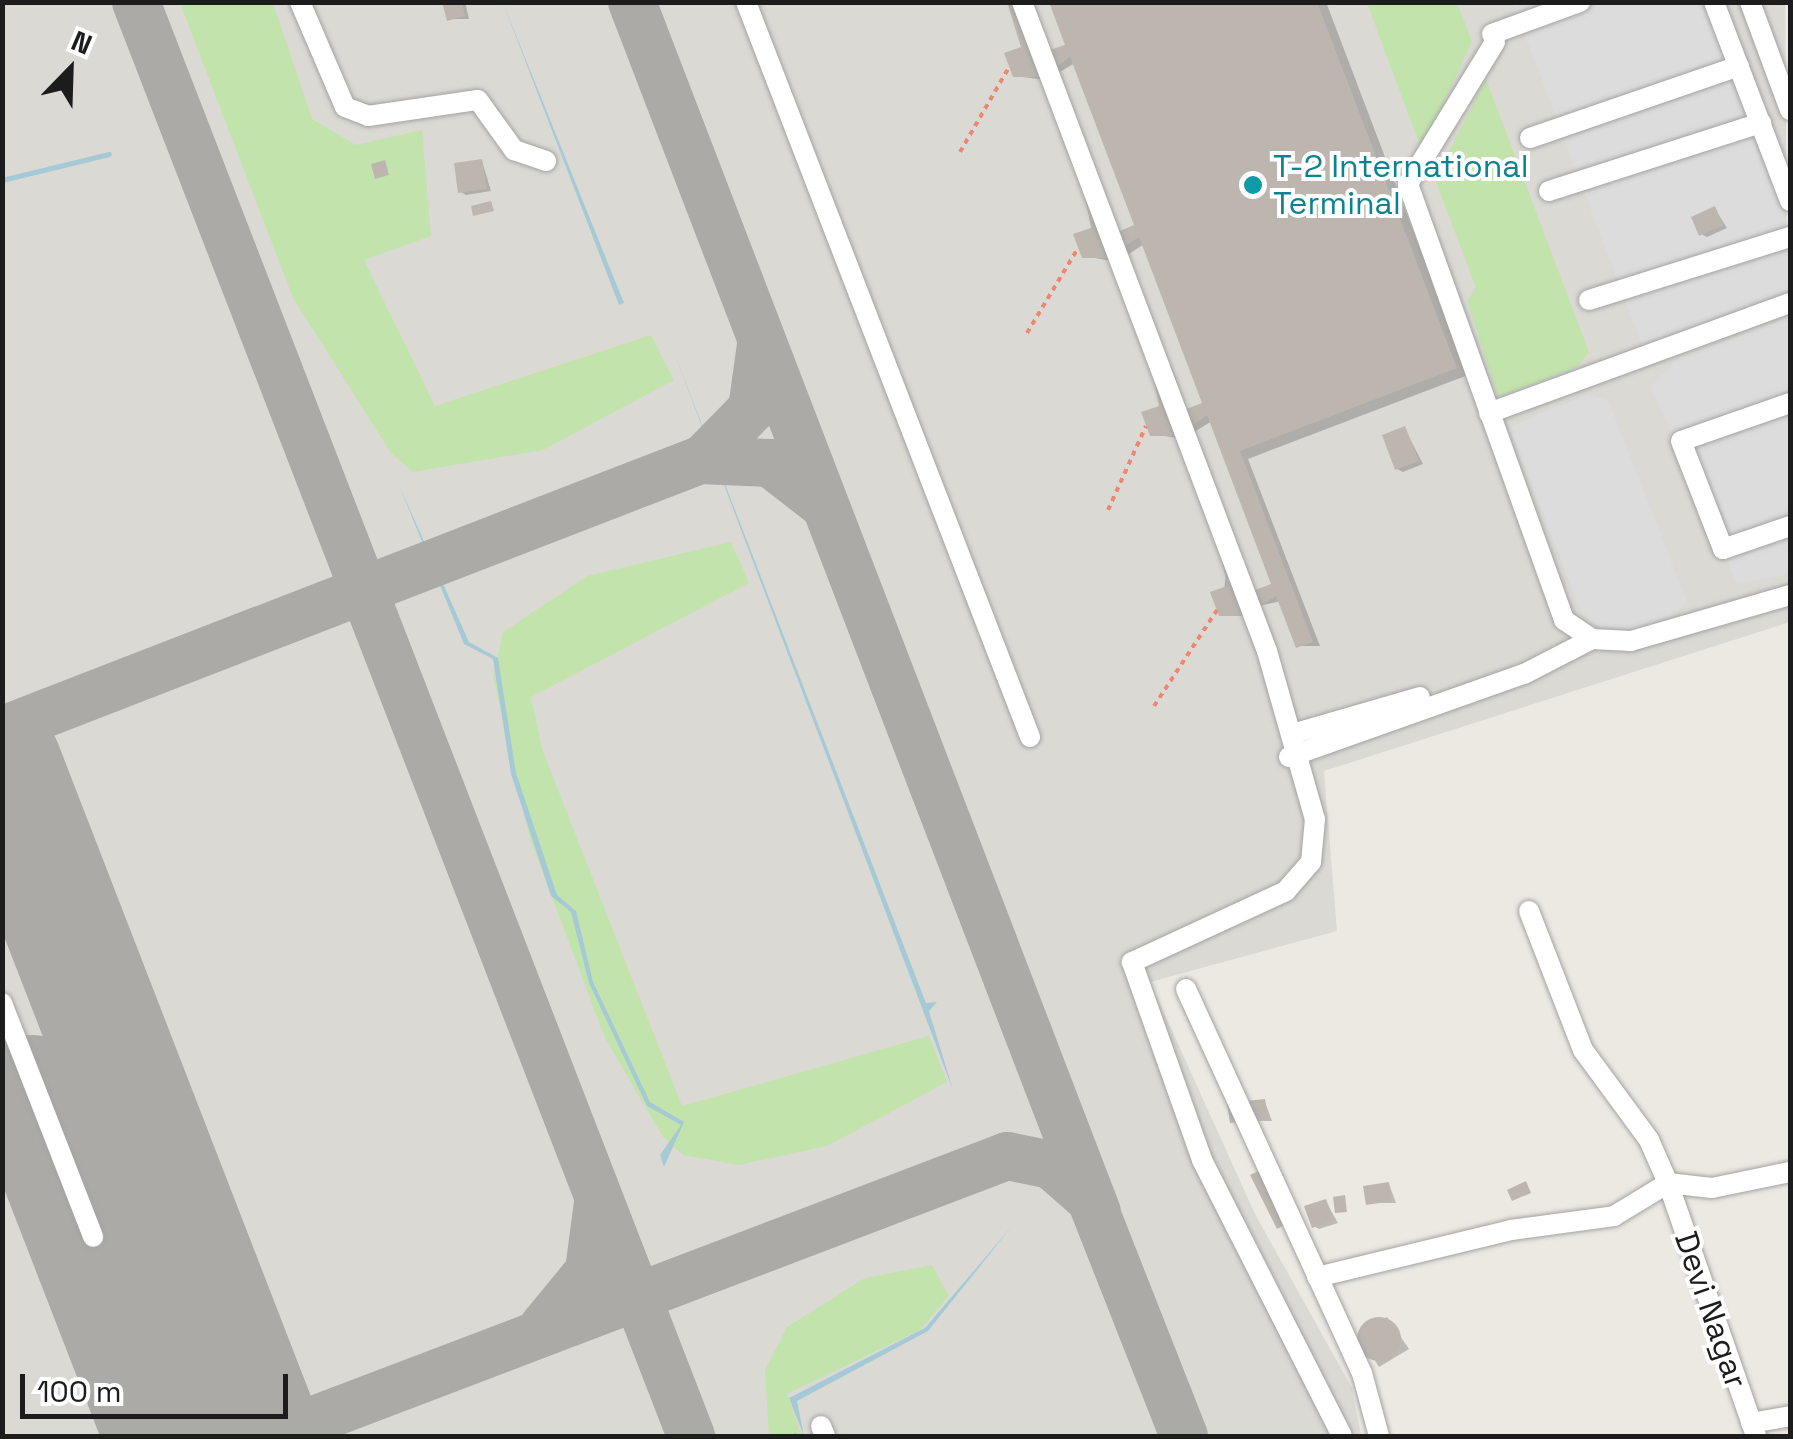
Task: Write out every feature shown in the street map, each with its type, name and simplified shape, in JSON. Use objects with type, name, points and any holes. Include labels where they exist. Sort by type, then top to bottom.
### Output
[{"type":"street","points":[[746,2],[1030,737]]},
{"type":"street","points":[[1022,2],[1260,633],[1317,828],[1301,878],[1132,962],[1202,1160],[1342,1436]]},
{"type":"street","points":[[1580,2],[1493,38],[1408,184],[1564,620],[1592,640]]},
{"type":"street","points":[[1714,2],[1790,201]]},
{"type":"street","points":[[309,5],[338,98],[352,112],[478,100],[514,150],[546,160]]},
{"type":"street","points":[[1751,6],[1790,110]]},
{"type":"street","points":[[1530,138],[1738,66]]},
{"type":"street","points":[[1550,191],[1761,123]]},
{"type":"street","points":[[1589,300],[1790,237]]},
{"type":"street","points":[[1489,413],[1790,303]]},
{"type":"street","points":[[1790,403],[1681,441],[1723,549],[1790,526]]},
{"type":"street","points":[[1292,748],[1524,674],[1592,640],[1630,642],[1790,594]]},
{"type":"street","points":[[1292,748],[1509,671]]},
{"type":"street","name":"Devi Nagar","points":[[1529,911],[1569,1023],[1668,1182],[1754,1430]]},
{"type":"street","points":[[1186,990],[1317,1277],[1380,1436]]},
{"type":"street","points":[[2,1003],[93,1237]]},
{"type":"street","points":[[1317,1277],[1511,1230],[1614,1216],[1668,1182],[1712,1188],[1790,1172]]},
{"type":"street","points":[[1754,1430],[1790,1416]]},
{"type":"path","points":[[960,152],[1009,67]]},
{"type":"path","points":[[1027,334],[1078,248]]},
{"type":"path","points":[[1108,510],[1146,426]]},
{"type":"path","points":[[1154,706],[1217,610]]},
{"type":"shaded area","points":[[3,3],[1785,3],[1790,622],[1324,771],[1337,931],[1150,982],[1255,1214],[1352,1388],[1361,1436],[3,1436]]},
{"type":"shaded area","points":[[1513,3],[1705,3],[1790,232],[1790,291],[1642,345]]},
{"type":"shaded area","points":[[1790,317],[1790,574],[1737,584],[1651,386],[1677,360]]},
{"type":"shaded area","points":[[1587,395],[1608,400],[1687,602],[1660,628],[1612,635],[1582,614],[1509,427]]},
{"type":"green space","points":[[180,3],[273,3],[312,119],[356,145],[422,130],[431,236],[364,260],[435,406],[651,335],[674,380],[543,450],[413,472],[391,453],[293,298]]},
{"type":"green space","points":[[1367,3],[1457,3],[1472,41],[1422,151]]},
{"type":"green space","points":[[1486,79],[1589,352],[1577,367],[1498,397],[1467,301],[1476,288],[1435,179]]},
{"type":"green space","points":[[731,542],[749,583],[531,697],[542,749],[682,1106],[929,1036],[947,1082],[827,1146],[739,1165],[683,1155],[663,1137],[605,1038],[530,839],[493,676],[503,632],[587,576]]},
{"type":"green space","points":[[932,1265],[949,1296],[920,1330],[787,1394],[802,1436],[769,1436],[765,1370],[787,1327],[865,1278]]},
{"type":"water","points":[[503,3],[624,303],[619,305]]},
{"type":"water","points":[[673,350],[926,1003],[937,1002],[929,1011],[953,1090]]},
{"type":"water","points":[[398,483],[469,642],[498,658],[516,773],[557,895],[576,911],[593,982],[650,1102],[684,1122],[664,1167],[660,1155],[681,1125],[647,1106],[589,983],[571,912],[551,896],[511,774],[493,659],[464,644]]},
{"type":"water","points":[[1013,1225],[928,1331],[797,1401],[804,1436],[789,1398],[925,1328]]},
{"type":"building","points":[[442,2],[462,2],[465,16],[447,21]]},
{"type":"building","name":"T-2 International Terminal","points":[[1007,2],[1027,2],[1044,52],[1065,45],[1049,2],[1317,2],[1457,368],[1240,451],[1313,642],[1296,648],[1276,596],[1243,616],[1219,616],[1210,592],[1227,586],[1218,534],[1250,592],[1271,584],[1207,415],[1178,436],[1150,436],[1141,412],[1159,406],[1149,354],[1181,411],[1202,403],[1139,237],[1108,258],[1082,258],[1073,234],[1091,228],[1081,176],[1113,234],[1134,225],[1070,57],[1042,77],[1013,77],[1004,53],[1021,47]]},
{"type":"building","points":[[482,159],[487,189],[458,193],[454,163]]},
{"type":"building","points":[[385,160],[389,175],[375,179],[371,164]]},
{"type":"building","points":[[491,201],[494,211],[473,216],[471,206]]},
{"type":"building","points":[[1715,206],[1723,225],[1699,236],[1691,217]]},
{"type":"building","points":[[1405,426],[1419,461],[1395,470],[1382,435]]},
{"type":"building","points":[[1265,1099],[1268,1119],[1230,1123],[1227,1103]]},
{"type":"building","points":[[1267,1167],[1297,1219],[1277,1229],[1250,1175]]},
{"type":"building","points":[[1526,1181],[1531,1193],[1512,1201],[1507,1190]]},
{"type":"building","points":[[1389,1182],[1392,1201],[1366,1205],[1363,1186]]},
{"type":"building","points":[[1345,1195],[1347,1212],[1335,1213],[1333,1197]]},
{"type":"building","points":[[1326,1199],[1334,1220],[1312,1228],[1304,1206]]},
{"type":"building","points":[[1379,1317],[1394,1324],[1401,1339],[1394,1354],[1379,1361],[1364,1354],[1357,1339],[1364,1324]]},
{"type":"waterway","points":[[2,180],[109,154]]},
{"type":"taxiway","points":[[136,2],[691,1436]]},
{"type":"taxiway","points":[[632,2],[1097,1212]]},
{"type":"taxiway","points":[[703,459],[752,409],[761,345]]},
{"type":"taxiway","points":[[5,729],[700,460],[770,463],[824,505]]},
{"type":"taxiway","points":[[272,1436],[1007,1156],[1051,1165],[1091,1200],[1184,1436]]},
{"type":"taxiway","points":[[543,1327],[589,1271],[598,1203]]},
{"type":"taxiway","points":[[93,1237],[153,1389],[210,1436]]},
{"type":"runway","points":[[2,765],[262,1436]]},
{"type":"runway","points":[[32,1095],[164,1436]]},
{"type":"place","name":"T-2 International Terminal","points":[[1253,185]]}]
